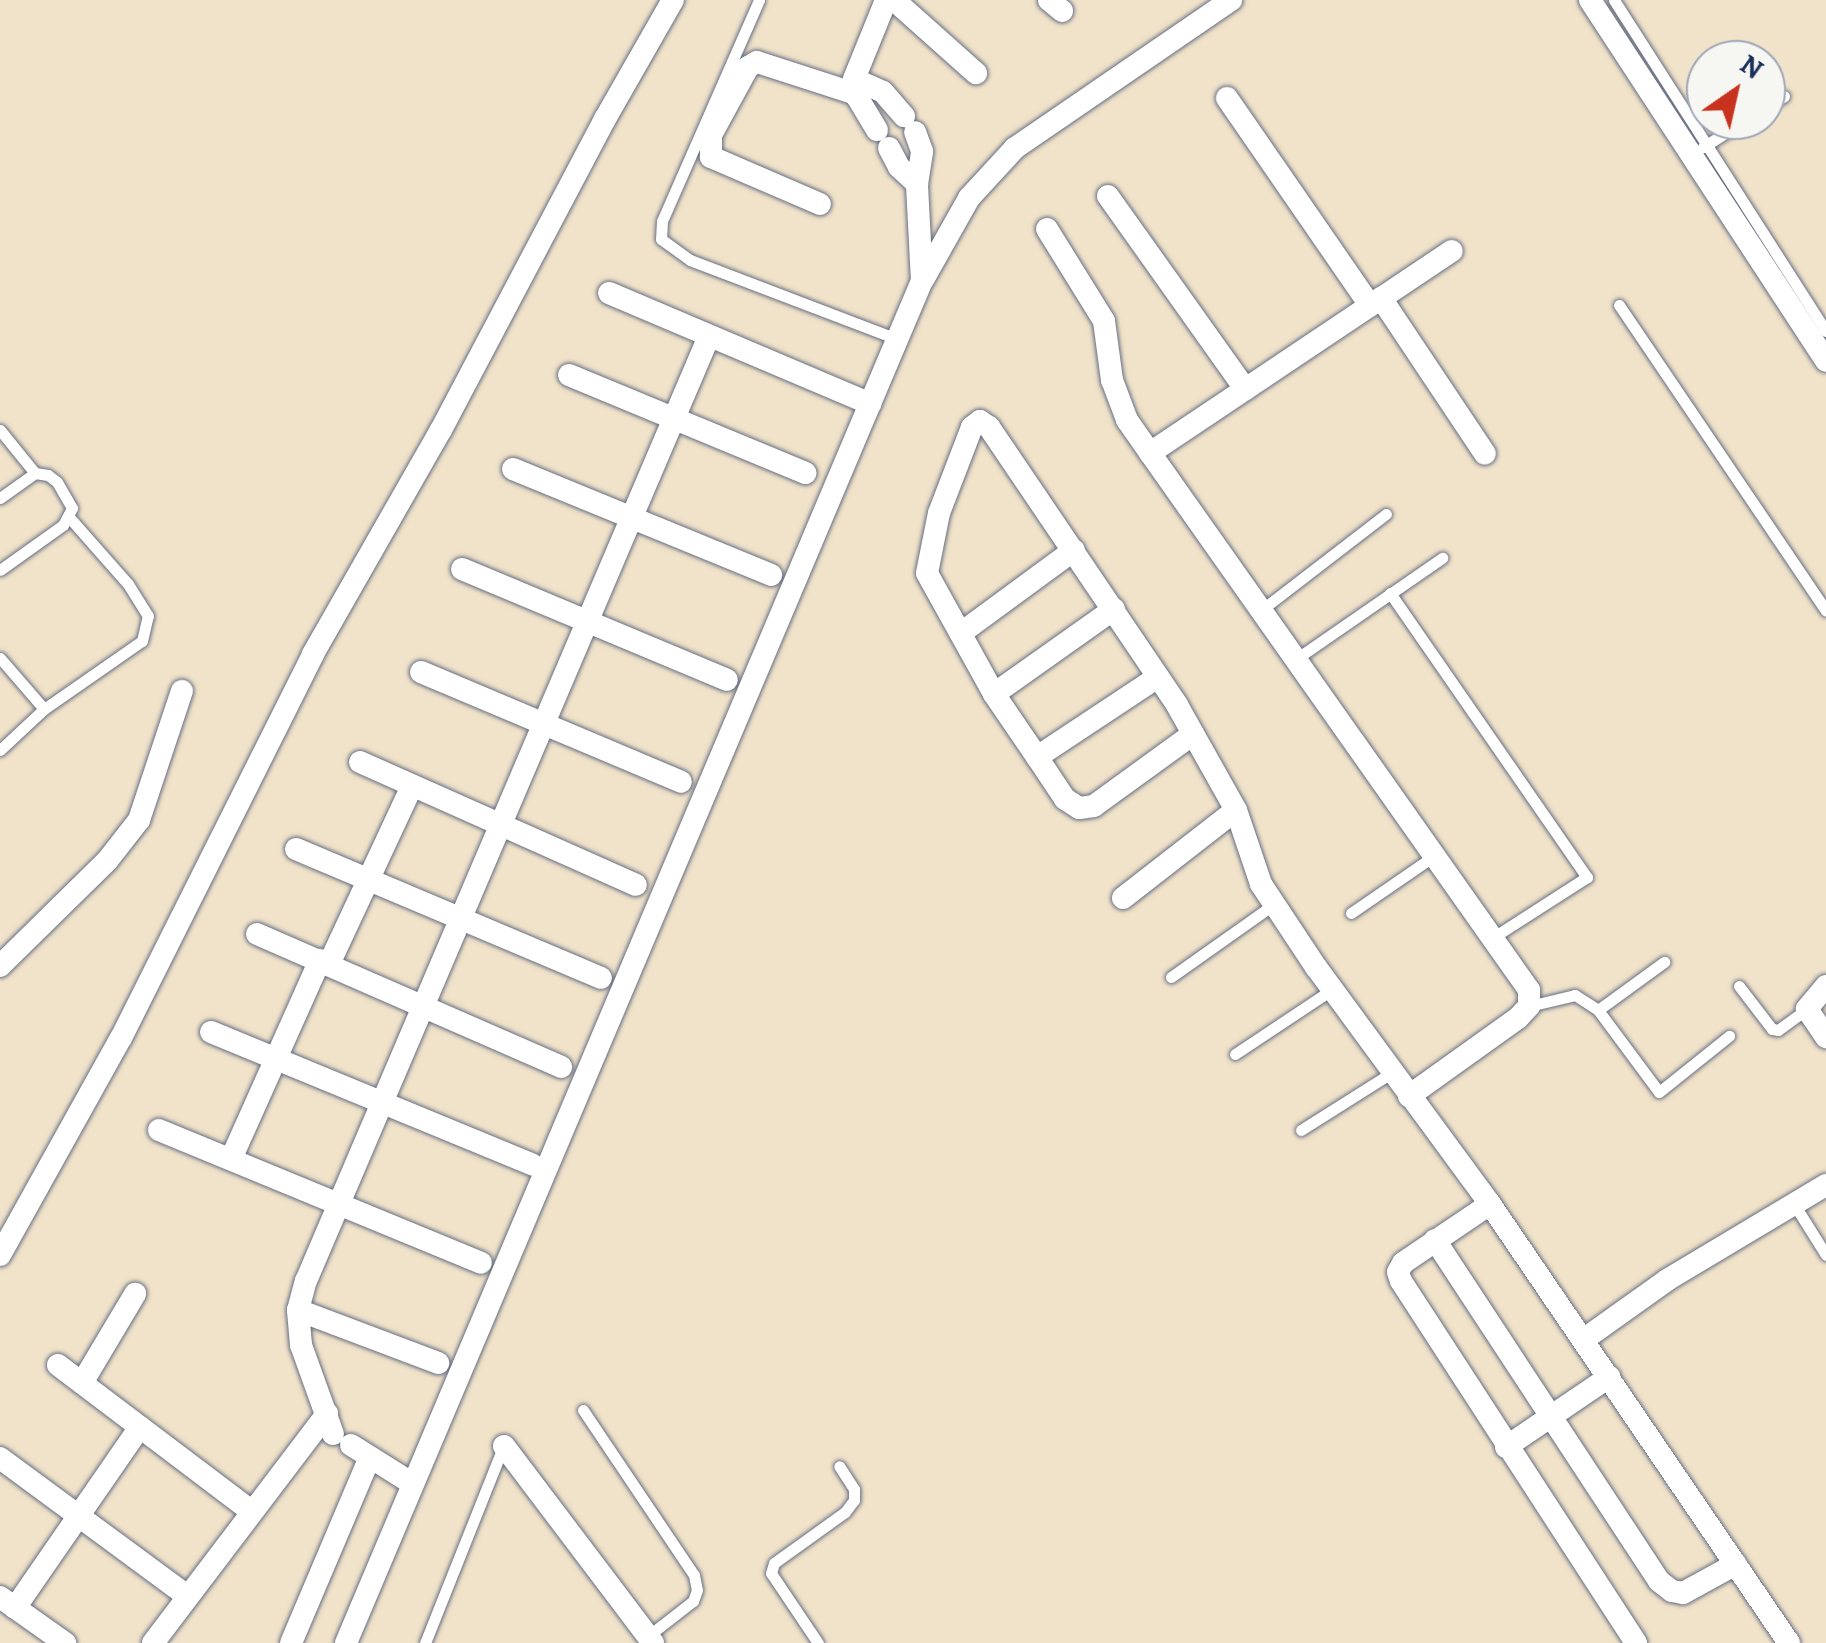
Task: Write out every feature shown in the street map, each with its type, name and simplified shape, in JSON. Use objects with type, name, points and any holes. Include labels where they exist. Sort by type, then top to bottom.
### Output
[{"type":"street","points":[[0,1256],[120,1038],[312,654],[441,430],[605,119],[673,0]]},
{"type":"street","points":[[917,184],[899,167],[855,86],[890,0],[976,74]]},
{"type":"street","points":[[346,1643],[922,281],[969,198],[1014,148],[1231,0]]},
{"type":"street","points":[[1590,0],[1699,149],[1826,361]]},
{"type":"street","points":[[820,204],[712,157],[708,149],[711,135],[748,67],[757,62],[884,92],[909,124],[922,151],[917,184],[922,281]]},
{"type":"street","points":[[1228,98],[1485,454]]},
{"type":"street","points":[[1108,196],[1245,389]]},
{"type":"street","points":[[1047,229],[1104,321],[1112,380],[1127,420],[1529,990],[1529,1006],[1409,1096]]},
{"type":"street","points":[[1150,453],[1452,251]]},
{"type":"street","points":[[610,293],[870,404]]},
{"type":"street","points":[[413,1484],[345,1437],[301,1345],[298,1310],[340,1202],[709,336]]},
{"type":"street","points":[[569,374],[806,474]]},
{"type":"street","points":[[1193,734],[1094,806],[1080,808],[1065,798],[994,694],[928,572],[929,549],[972,427],[980,421],[989,427],[1074,550],[1193,734],[1236,810],[1261,884],[1274,904],[1391,1073],[1490,1204],[1789,1643]]},
{"type":"street","points":[[514,470],[771,575]]},
{"type":"street","points":[[962,633],[1074,550]]},
{"type":"street","points":[[462,569],[727,680]]},
{"type":"street","points":[[994,694],[1114,609]]},
{"type":"street","points":[[421,672],[681,782]]},
{"type":"street","points":[[1037,757],[1158,677]]},
{"type":"street","points":[[0,966],[107,861],[139,820],[182,692]]},
{"type":"street","points":[[360,762],[636,885]]},
{"type":"street","points":[[231,1159],[274,1059],[412,786]]},
{"type":"street","points":[[1123,898],[1236,810]]},
{"type":"street","points":[[296,849],[602,978]]},
{"type":"street","points":[[257,934],[561,1067]]},
{"type":"street","points":[[1826,986],[1807,1008],[1826,1037]]},
{"type":"street","points":[[210,1032],[533,1165]]},
{"type":"street","points":[[159,1130],[481,1263]]},
{"type":"street","points":[[1583,1340],[1666,1280],[1826,1185]]},
{"type":"street","points":[[1490,1204],[1403,1263],[1398,1272],[1401,1282],[1636,1643]]},
{"type":"street","points":[[1434,1240],[1659,1581],[1672,1592],[1683,1592],[1736,1564]]},
{"type":"street","points":[[82,1384],[135,1294]]},
{"type":"street","points":[[298,1310],[438,1363]]},
{"type":"street","points":[[58,1365],[250,1510]]},
{"type":"street","points":[[1506,1447],[1608,1377]]},
{"type":"street","points":[[65,1643],[5,1604],[77,1518],[140,1427]]},
{"type":"street","points":[[153,1643],[250,1510],[345,1437]]},
{"type":"street","points":[[290,1643],[345,1437]]},
{"type":"street","points":[[504,1446],[650,1639]]},
{"type":"street","points":[[0,1458],[187,1596]]},
{"type":"lane","points":[[759,0],[662,221],[660,239],[690,260],[897,339]]},
{"type":"lane","points":[[1614,0],[1699,149],[1826,331]]},
{"type":"lane","points":[[1699,149],[1714,140]]},
{"type":"lane","points":[[1619,305],[1826,611]]},
{"type":"lane","points":[[0,430],[36,472],[48,474],[66,494],[72,508],[69,517],[0,570]]},
{"type":"lane","points":[[0,498],[36,472]]},
{"type":"lane","points":[[1260,611],[1386,514]]},
{"type":"lane","points":[[0,750],[44,709],[142,641],[148,616],[128,584],[69,517]]},
{"type":"lane","points":[[1296,660],[1442,558]]},
{"type":"lane","points":[[1390,593],[1587,877],[1492,938]]},
{"type":"lane","points":[[0,658],[44,709]]},
{"type":"lane","points":[[1352,913],[1434,856]]},
{"type":"lane","points":[[1172,977],[1274,904]]},
{"type":"lane","points":[[1598,1010],[1664,962]]},
{"type":"lane","points":[[1739,986],[1772,1029],[1788,1024],[1807,1008]]},
{"type":"lane","points":[[1236,1054],[1333,989]]},
{"type":"lane","points":[[1529,1006],[1575,994],[1598,1010],[1659,1092],[1729,1036]]},
{"type":"lane","points":[[1301,1130],[1391,1073]]},
{"type":"lane","points":[[1794,1204],[1826,1255]]},
{"type":"lane","points":[[583,1410],[694,1575],[698,1590],[692,1601],[650,1639]]},
{"type":"lane","points":[[425,1643],[504,1446]]},
{"type":"lane","points":[[818,1643],[771,1573],[774,1562],[846,1512],[854,1500],[854,1488],[839,1466]]}]
